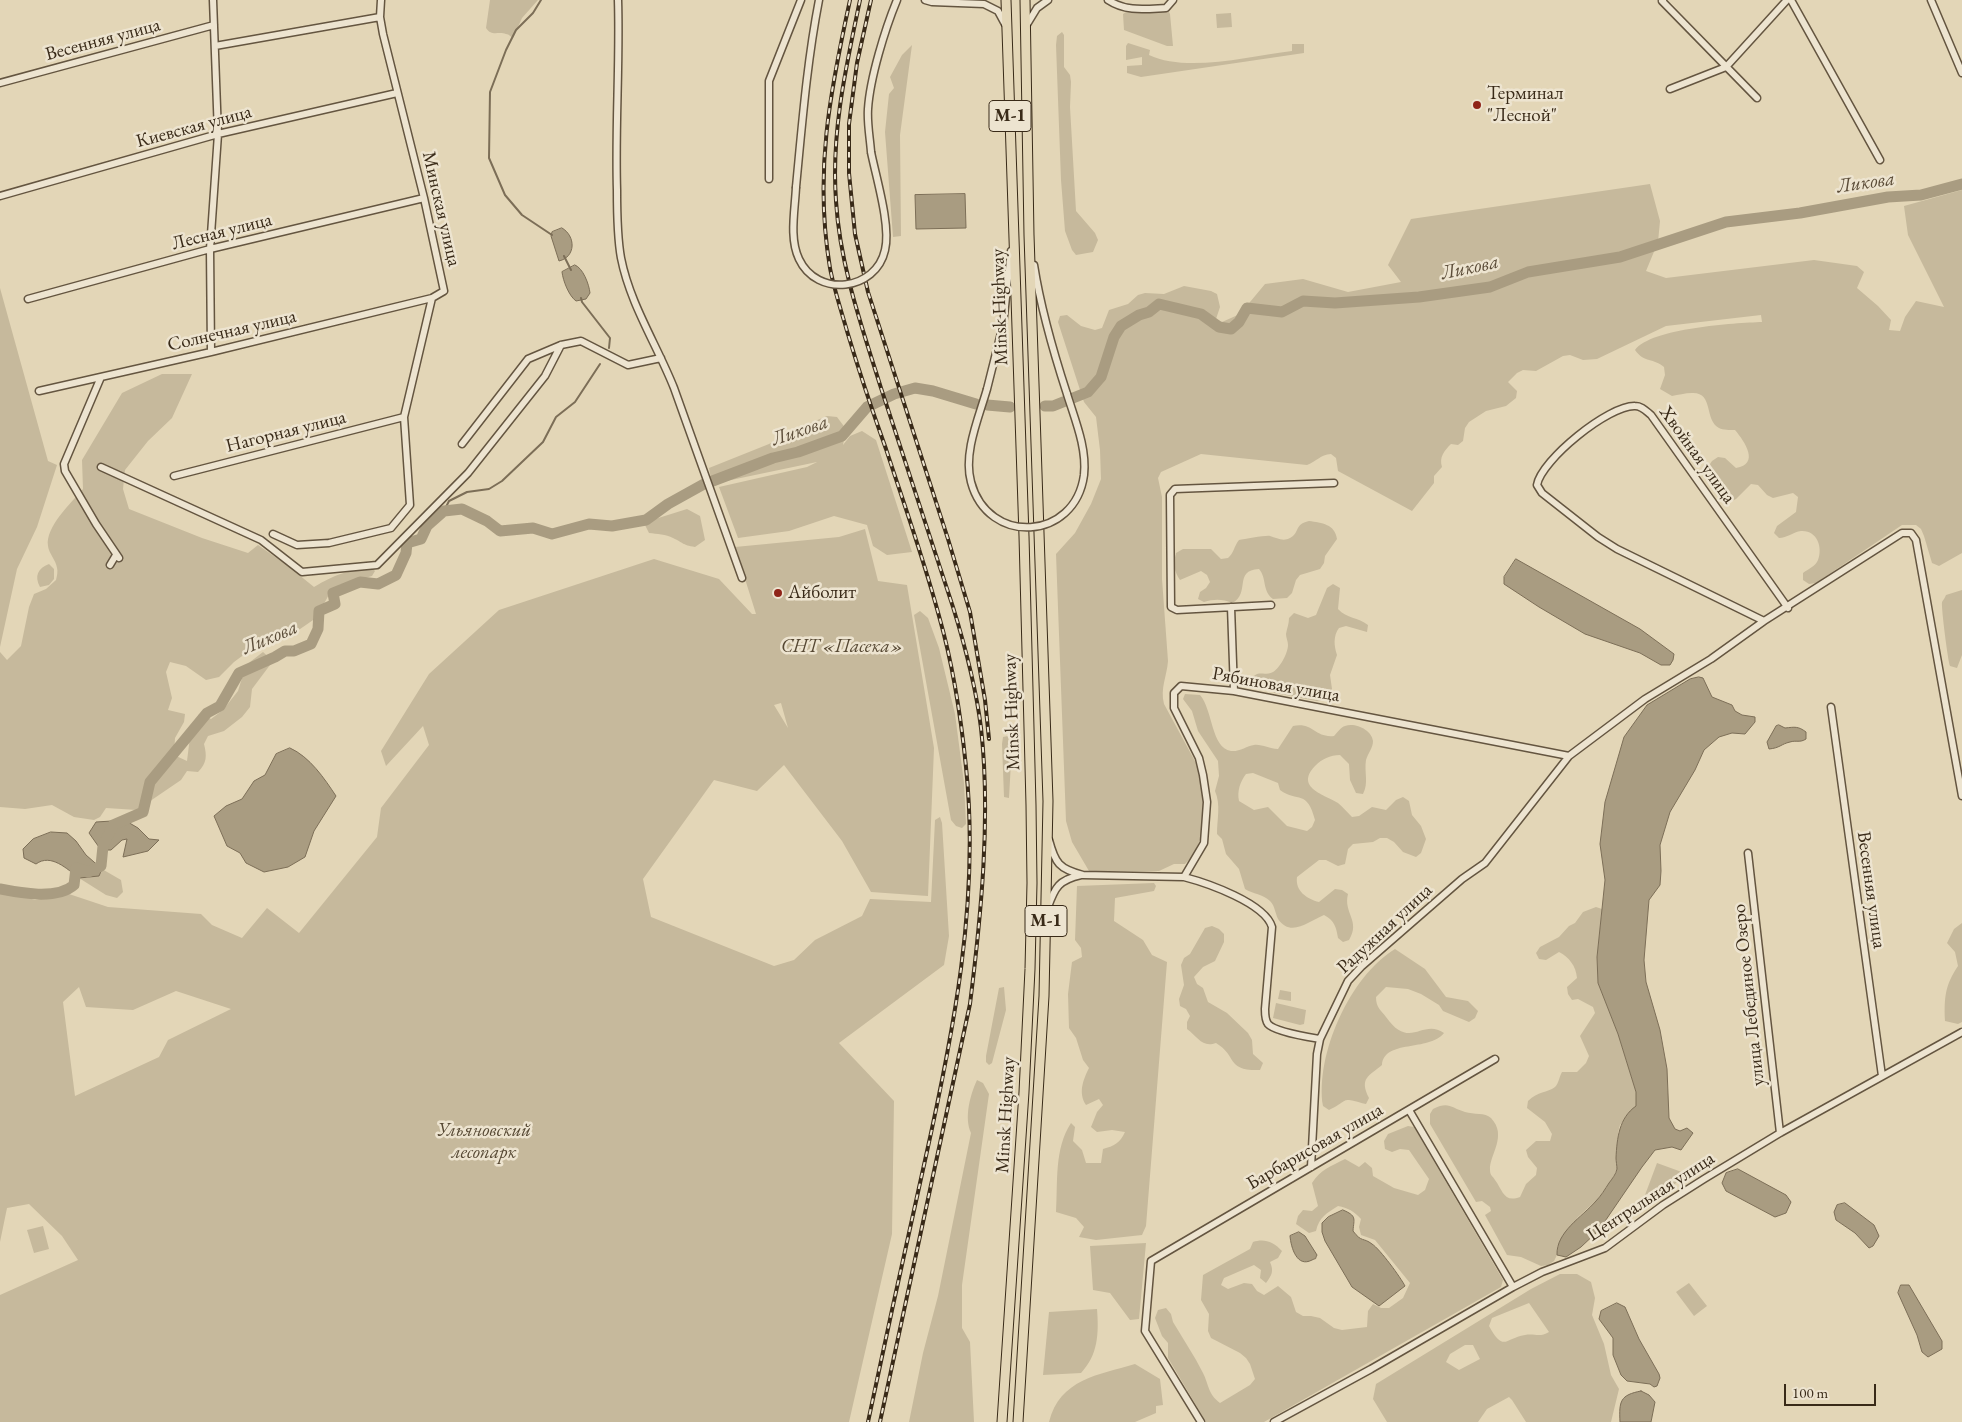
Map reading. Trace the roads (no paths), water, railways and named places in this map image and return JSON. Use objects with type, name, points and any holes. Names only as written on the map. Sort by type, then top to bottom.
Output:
[{"type":"highway","name":"Minsk Highway","points":[[1002,1422],[1024,1092],[1031,920],[1031,804],[1020,396],[1006,0]]},
{"type":"highway","name":"Minsk Highway","points":[[1018,1422],[1044,1005],[1048,833],[1029,235],[1025,0]]},
{"type":"street","points":[[212,352],[210,249],[218,134],[213,0]]},
{"type":"street","name":"Минская улица","points":[[272,534],[297,545],[329,543],[392,528],[410,505],[404,417],[432,298],[444,291],[424,198],[383,34],[380,17],[381,0]]},
{"type":"street","points":[[618,0],[616,165],[617,214],[621,259],[640,314],[674,388],[742,578]]},
{"type":"street","points":[[769,179],[769,81],[801,0]]},
{"type":"street","points":[[819,0],[813,29],[803,108],[796,187],[794,244],[800,263],[815,278],[827,284],[848,285],[861,281],[872,273],[881,262],[887,242],[871,152],[868,117],[870,94],[876,67],[898,0]]},
{"type":"street","points":[[926,0],[932,2],[984,4],[998,11],[1007,30]]},
{"type":"street","points":[[984,4],[990,0]]},
{"type":"street","points":[[1026,27],[1037,8],[1048,0]]},
{"type":"street","points":[[1108,0],[1130,10],[1166,8],[1173,0]]},
{"type":"street","points":[[1670,89],[1726,67],[1789,0],[1880,160]]},
{"type":"street","points":[[1931,0],[1962,73]]},
{"type":"street","points":[[1663,1],[1757,98]]},
{"type":"street","points":[[215,46],[380,17]]},
{"type":"street","name":"Весенняя улица","points":[[0,82],[214,26]]},
{"type":"street","name":"Киевская улица","points":[[0,196],[218,134],[397,94]]},
{"type":"street","name":"Лесная улица","points":[[28,299],[210,249],[424,198]]},
{"type":"street","points":[[1013,232],[1003,325],[972,443],[969,465],[971,482],[979,502],[992,516],[1009,525],[1024,528],[1040,526],[1057,519],[1072,505],[1080,490],[1084,472],[1084,452],[1039,301],[1029,235]]},
{"type":"street","name":"Солнечная улица","points":[[39,390],[212,352],[432,298]]},
{"type":"street","points":[[462,444],[528,359],[561,345],[581,342],[628,365],[661,358]]},
{"type":"street","points":[[102,467],[261,540],[302,572],[377,565],[468,473],[544,376],[561,345]]},
{"type":"street","points":[[101,377],[64,464],[65,471],[117,556],[110,565]]},
{"type":"street","name":"Хвойная улица","points":[[1764,622],[1617,549],[1598,537],[1542,493],[1537,485],[1541,474],[1580,433],[1624,408],[1640,407],[1651,415],[1788,608]]},
{"type":"street","name":"Нагорная улица","points":[[174,476],[404,417]]},
{"type":"street","points":[[1271,604],[1177,610],[1170,607],[1169,542],[1170,495],[1172,491],[1175,489],[1334,483]]},
{"type":"street","name":"Радужная улица","points":[[1311,1167],[1317,1054],[1320,1039],[1348,981],[1419,915],[1462,879],[1485,863],[1569,756],[1645,699],[1711,660],[1764,622],[1902,533],[1911,533],[1916,540],[1962,796]]},
{"type":"street","points":[[1231,606],[1234,691]]},
{"type":"street","name":"Рябиновая улица","points":[[1184,877],[1204,842],[1206,802],[1199,758],[1174,708],[1174,693],[1181,686],[1234,691],[1569,756]]},
{"type":"street","name":"Весенняя улица","points":[[1831,707],[1882,1076]]},
{"type":"street","points":[[1048,833],[1052,850],[1058,863],[1068,871],[1083,875],[1184,877],[1199,881],[1256,907],[1270,920],[1272,927],[1265,1019],[1269,1026],[1277,1029],[1320,1039]]},
{"type":"street","name":"улица Лебединое Озеро","points":[[1748,853],[1780,1133]]},
{"type":"street","points":[[1046,918],[1052,896],[1060,883],[1083,875]]},
{"type":"street","name":"Центральная улица","points":[[1274,1422],[1282,1420],[1513,1287],[1542,1272],[1605,1248],[1663,1205],[1780,1133],[1962,1032]]},
{"type":"street","name":"Барбарисовая улица","points":[[1201,1422],[1145,1331],[1144,1325],[1151,1261],[1495,1059]]},
{"type":"street","points":[[1409,1110],[1513,1287]]},
{"type":"waterway","points":[[541,0],[533,13],[516,30],[490,92],[489,158],[505,195],[522,215],[552,235]]},
{"type":"waterway","name":"Ликова","points":[[1045,406],[1053,406],[1088,392],[1101,377],[1114,337],[1121,326],[1139,315],[1149,312],[1159,304],[1201,314],[1219,327],[1231,329],[1239,322],[1247,308],[1282,312],[1303,301],[1335,303],[1419,297],[1490,287],[1528,272],[1620,257],[1726,222],[1800,213],[1888,197],[1921,195],[1962,184]]},
{"type":"waterway","points":[[564,256],[571,270]]},
{"type":"waterway","points":[[581,298],[582,302],[610,338],[609,348]]},
{"type":"waterway","points":[[444,511],[449,501],[467,492],[489,489],[502,481],[543,442],[556,417],[575,402],[600,364]]},
{"type":"waterway","name":"Ликова","points":[[710,482],[773,458],[798,452],[842,436],[867,407],[894,394],[915,388],[933,391],[976,404]]},
{"type":"waterway","name":"Ликова","points":[[987,405],[1010,407]]},
{"type":"waterway","name":"Ликова","points":[[0,889],[38,894],[58,893],[74,885],[76,868],[88,872],[101,866],[103,846],[113,825],[143,812],[150,782],[207,713],[220,706],[239,673],[285,651],[294,651],[311,644],[318,629],[319,611],[335,604],[333,593],[360,582],[378,584],[396,575],[406,553],[407,543],[421,539],[427,526],[444,511],[462,509],[487,521],[500,531],[533,528],[552,534],[589,524],[612,526],[646,520],[668,504],[704,484]]},
{"type":"railway","points":[[850,0],[836,67],[826,133],[824,166],[825,233],[830,268],[852,346],[920,553],[944,635],[962,729],[969,817],[967,918],[954,1017],[935,1116],[868,1422]]},
{"type":"railway","points":[[860,0],[838,125],[835,175],[838,225],[853,296],[966,652],[981,728],[985,796],[981,901],[970,1004],[880,1422]]},
{"type":"railway","points":[[871,0],[857,63],[849,124],[849,173],[855,234],[868,292],[970,612],[985,700],[989,739]]},
{"type":"place","name":"Терминал \"Лесной\"","points":[[1477,105]]},
{"type":"place","name":"Айболит","points":[[778,593]]},
{"type":"park label","name":"СНТ «Пасека»","points":[[842,647]]},
{"type":"park label","name":"Ульяновский лесопарк","points":[[484,1142]]}]
